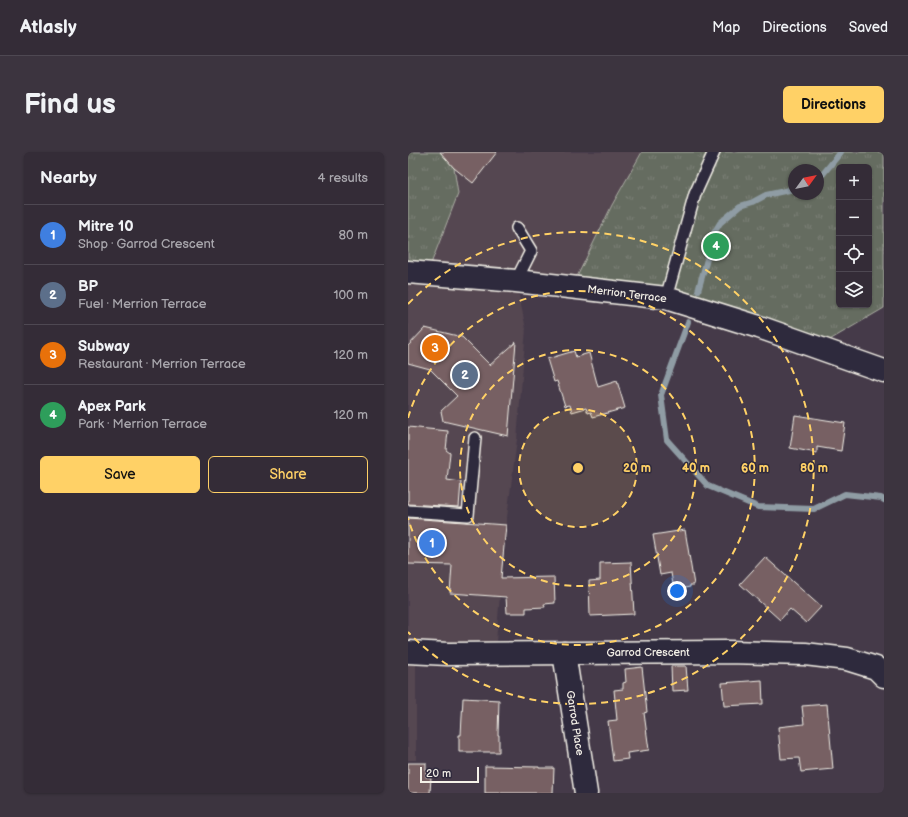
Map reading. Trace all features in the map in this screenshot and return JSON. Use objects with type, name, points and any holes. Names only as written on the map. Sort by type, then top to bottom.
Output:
[{"type":"street","name":"Merrion Terrace","points":[[408,272],[516,281],[666,298],[759,327],[884,371]]},
{"type":"street","name":"Garrod Crescent","points":[[408,652],[448,654],[727,652],[805,654],[847,659],[876,668],[884,676]]},
{"type":"street","name":"Garrod Place","points":[[564,653],[586,793]]},
{"type":"lane","points":[[666,298],[695,194],[714,152]]},
{"type":"lane","points":[[516,281],[531,251],[517,228]]},
{"type":"lane","points":[[408,511],[468,515],[475,438]]},
{"type":"shaded area","points":[[408,152],[642,152],[612,205],[572,287],[516,281],[526,329],[517,440],[506,525],[495,654],[416,653],[416,760],[408,760]]},
{"type":"green space","points":[[408,152],[440,152],[454,168],[458,194],[427,274],[408,272]]},
{"type":"green space","points":[[642,152],[884,152],[884,308],[816,348],[759,327],[572,287],[612,205]]},
{"type":"building","points":[[440,152],[497,152],[473,183],[454,168]]},
{"type":"building","points":[[425,328],[462,337],[490,365],[516,342],[508,436],[443,421],[441,411],[457,396],[430,369],[408,363],[408,346]]},
{"type":"building","points":[[574,351],[576,357],[589,353],[598,387],[617,381],[625,408],[593,417],[591,412],[588,413],[586,408],[572,412],[570,405],[565,406],[557,381],[554,382],[547,359]]},
{"type":"building","points":[[795,415],[845,423],[841,451],[817,447],[817,453],[790,448]]},
{"type":"building","points":[[408,427],[448,431],[446,450],[450,453],[447,480],[461,482],[459,507],[408,504]]},
{"type":"building","points":[[408,518],[506,525],[501,578],[554,577],[555,603],[544,604],[545,607],[526,608],[526,613],[507,613],[506,597],[450,593],[452,565],[408,564]]},
{"type":"building","points":[[685,530],[694,585],[674,590],[671,573],[660,575],[653,535]]},
{"type":"building","points":[[765,557],[821,607],[806,623],[790,609],[780,620],[740,584]]},
{"type":"building","points":[[631,562],[634,614],[590,616],[589,581],[600,580],[600,563]]},
{"type":"building","points":[[671,666],[686,666],[688,690],[672,691]]},
{"type":"building","points":[[642,667],[647,712],[644,713],[649,750],[627,753],[628,759],[613,761],[608,721],[617,720],[614,690],[623,689],[623,683],[626,682],[625,669]]},
{"type":"building","points":[[762,680],[763,704],[724,706],[722,683]]},
{"type":"building","points":[[463,698],[499,700],[499,752],[459,752],[459,735],[461,735]]},
{"type":"building","points":[[827,704],[833,769],[801,772],[799,758],[781,759],[778,727],[804,724],[802,706]]},
{"type":"building","points":[[408,763],[426,763],[426,777],[431,777],[430,793],[408,793]]},
{"type":"building","points":[[485,766],[554,768],[553,793],[485,793]]},
{"type":"waterway","points":[[824,173],[841,152]]},
{"type":"waterway","points":[[698,291],[712,236],[720,223],[740,206],[753,202],[766,195],[788,190]]},
{"type":"waterway","points":[[688,322],[661,395],[667,440],[708,486],[758,507],[814,509],[845,494],[881,498],[884,500]]},
{"type":"place","name":"Apex Park","points":[[716,246]]},
{"type":"place","name":"Subway","points":[[435,348]]},
{"type":"place","name":"BP","points":[[465,375]]},
{"type":"place","name":"Mitre 10","points":[[432,543]]}]
